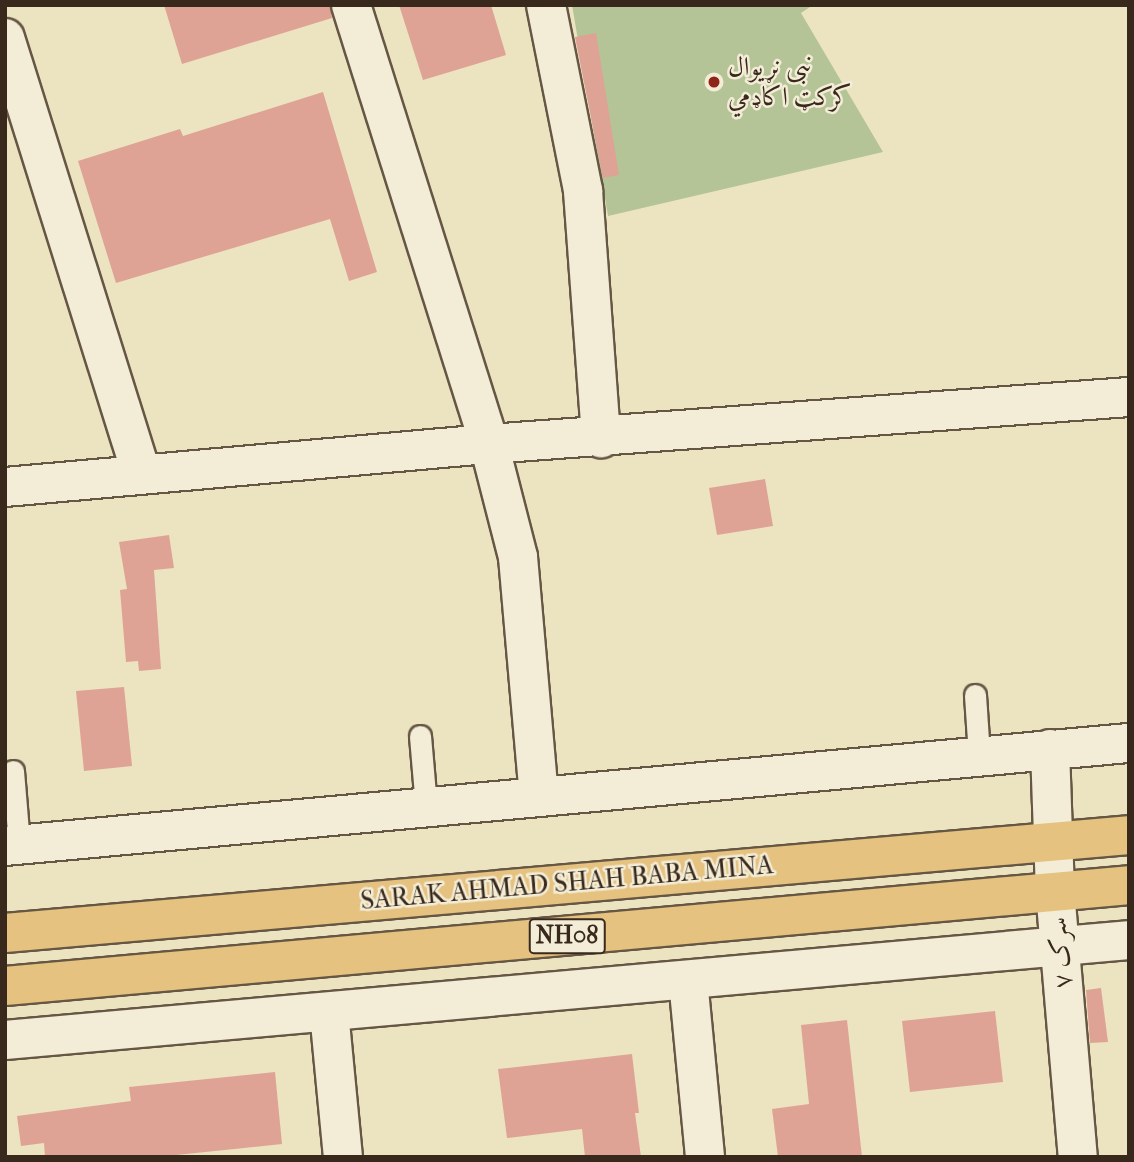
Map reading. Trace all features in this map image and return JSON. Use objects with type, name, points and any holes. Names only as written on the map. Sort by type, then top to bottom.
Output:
[{"type":"highway","name":"SARAK AHMAD SHAH BABA MINA","points":[[5,933],[1129,835]]},
{"type":"highway","name":"NH08","points":[[5,986],[1129,885]]},
{"type":"street","points":[[351,5],[489,444],[518,557],[539,796]]},
{"type":"street","points":[[547,5],[583,191],[601,438]]},
{"type":"street","points":[[5,38],[142,474]]},
{"type":"street","points":[[5,488],[489,444],[601,438],[1129,397]]},
{"type":"street","points":[[12,845],[1129,743]]},
{"type":"street","name":"سرک ۷","points":[[1050,749],[1055,891],[1078,1157]]},
{"type":"street","points":[[5,1040],[1129,940]]},
{"type":"street","points":[[688,980],[705,1157]]},
{"type":"street","points":[[329,1012],[343,1157]]},
{"type":"lane","points":[[975,695],[979,756]]},
{"type":"lane","points":[[420,736],[426,806]]},
{"type":"lane","points":[[12,845],[13,771]]},
{"type":"green space","name":"نبی نړیوال کرکټ اکاډمي","points":[[572,5],[813,5],[801,13],[883,152],[608,216]]},
{"type":"building","points":[[164,5],[330,5],[332,18],[182,64]]},
{"type":"building","points":[[399,5],[491,5],[506,55],[423,80]]},
{"type":"building","points":[[596,33],[619,175],[603,178],[575,37]]},
{"type":"building","points":[[323,92],[377,272],[349,281],[330,219],[116,283],[78,161],[180,129],[183,136]]},
{"type":"building","points":[[765,479],[773,526],[717,535],[709,488]]},
{"type":"building","points":[[169,535],[174,568],[154,570],[161,669],[139,671],[138,661],[126,662],[120,590],[127,589],[119,542]]},
{"type":"building","points":[[124,687],[132,766],[84,771],[76,691]]},
{"type":"building","points":[[1101,988],[1108,1042],[1090,1043],[1086,990]]},
{"type":"building","points":[[995,1011],[1003,1082],[910,1092],[902,1021]]},
{"type":"building","points":[[847,1020],[862,1157],[778,1157],[772,1109],[809,1104],[801,1025]]},
{"type":"building","points":[[632,1054],[639,1113],[635,1113],[641,1157],[585,1157],[582,1129],[507,1138],[498,1069]]},
{"type":"building","points":[[275,1072],[282,1144],[157,1157],[45,1157],[44,1143],[21,1146],[17,1116],[131,1101],[129,1087]]},
{"type":"place","name":"نبی نړیوال کرکټ اکاډمي","points":[[714,82]]}]
